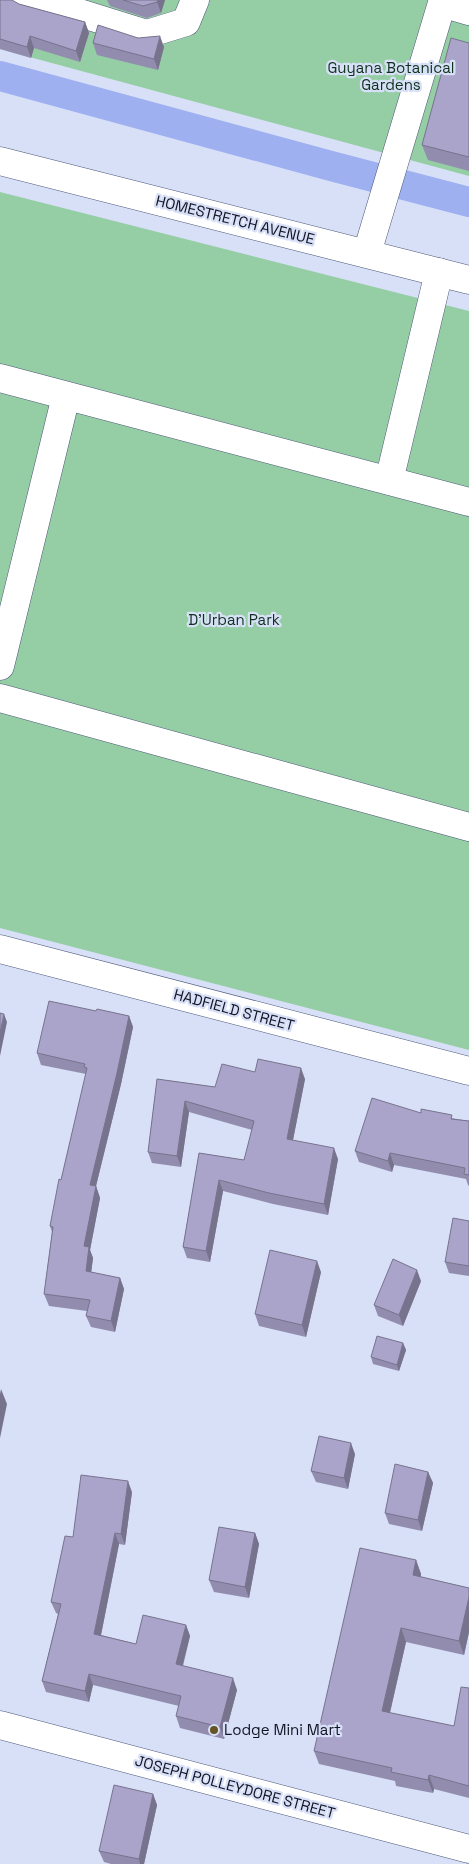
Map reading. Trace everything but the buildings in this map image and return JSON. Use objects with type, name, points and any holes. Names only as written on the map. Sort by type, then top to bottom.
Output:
[{"type":"street","points":[[28,0],[76,12],[147,34],[186,22],[195,0]]},
{"type":"street","points":[[367,253],[442,3],[469,11]]},
{"type":"street","name":"HOMESTRETCH AVENUE","points":[[0,161],[469,280]]},
{"type":"street","points":[[389,481],[439,272]]},
{"type":"street","points":[[0,378],[469,502]]},
{"type":"street","points":[[0,666],[66,396]]},
{"type":"street","points":[[0,698],[469,827]]},
{"type":"street","name":"HADFIELD STREET","points":[[0,949],[469,1071]]},
{"type":"street","name":"JOSEPH POLLEYDORE STREET","points":[[0,1725],[469,1849]]},
{"type":"green space","name":"Guyana Botanical Gardens","points":[[0,0],[469,0],[469,176],[0,49]]},
{"type":"green space","name":"D'Urban Park","points":[[0,192],[469,311],[469,1050],[0,928]]},
{"type":"waterway","points":[[0,76],[469,202]]},
{"type":"place","name":"Lodge Mini Mart","points":[[214,1730]]}]
